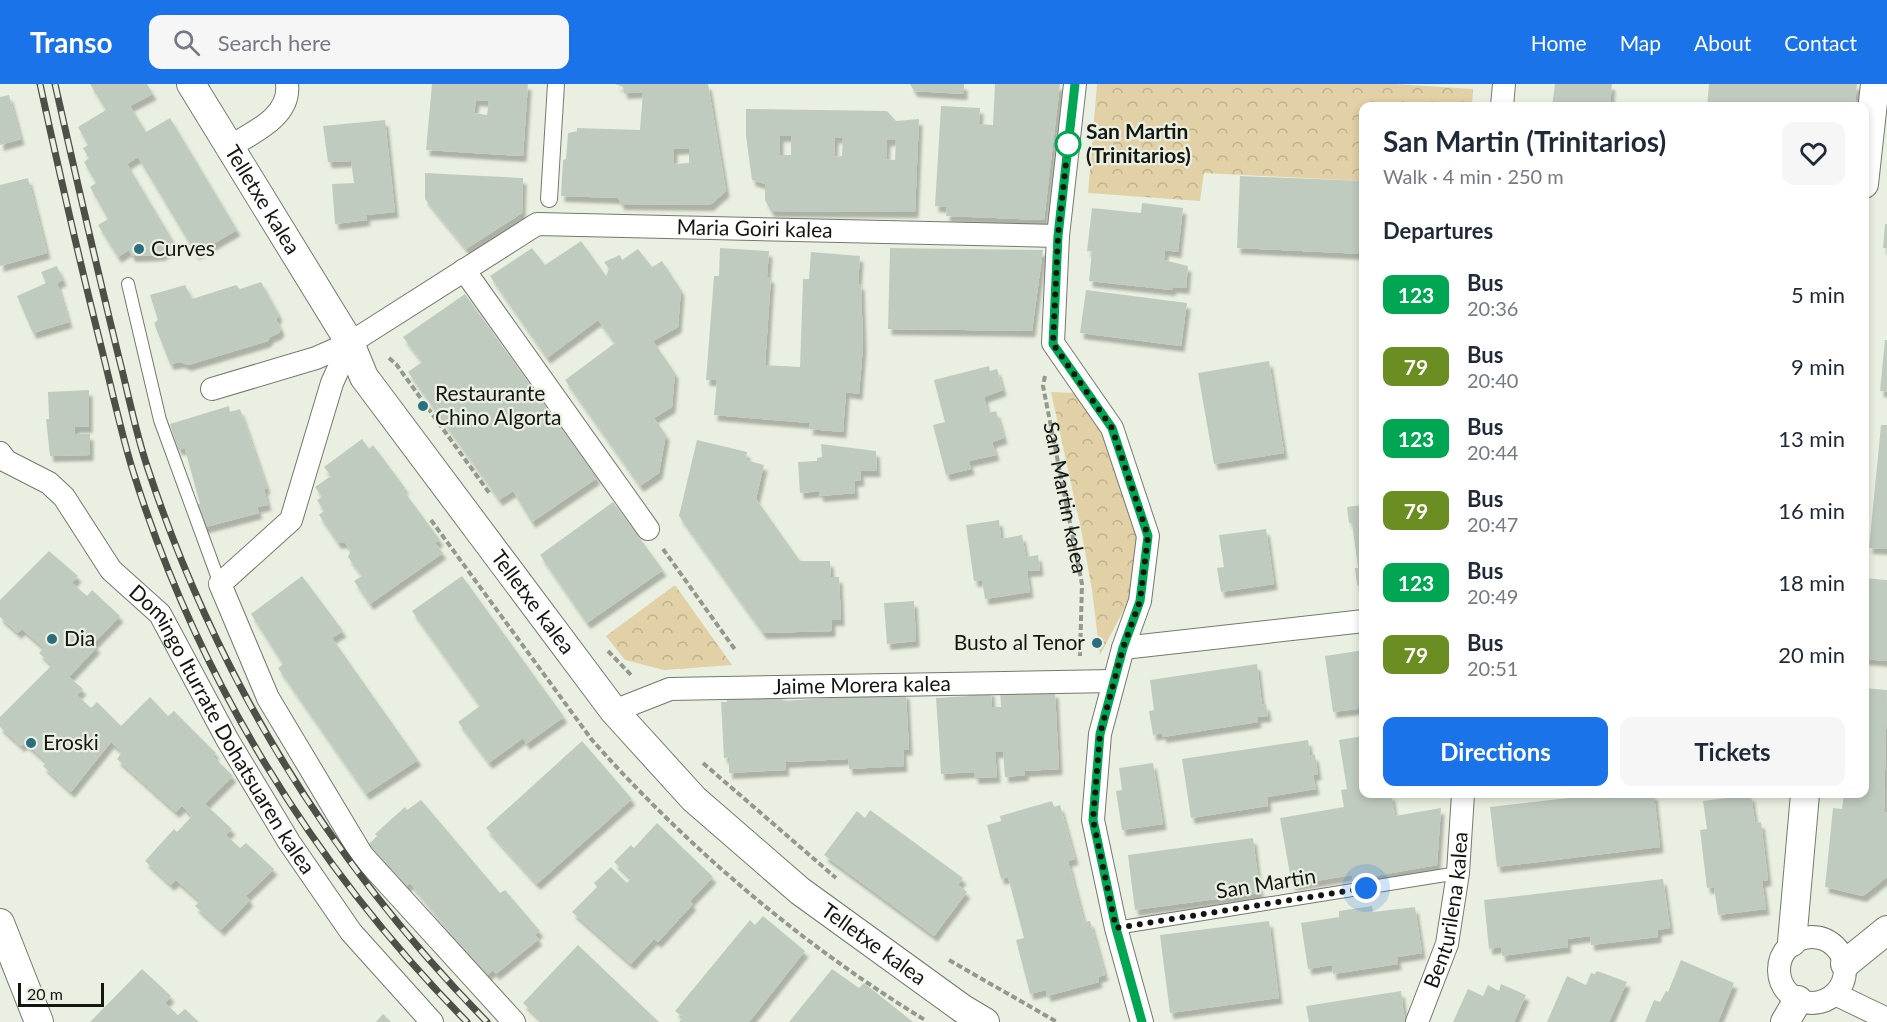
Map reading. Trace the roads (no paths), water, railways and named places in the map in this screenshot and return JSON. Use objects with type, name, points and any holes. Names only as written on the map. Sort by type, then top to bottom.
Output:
[{"type":"street","name":"Telletxe kalea","points":[[191,84],[350,343],[364,377],[614,711],[694,799],[800,891],[963,1009],[985,1022]]},
{"type":"street","points":[[231,147],[281,112],[288,93],[287,84]]},
{"type":"street","points":[[549,199],[556,84]]},
{"type":"street","points":[[1075,84],[1058,236],[1053,344],[1112,428],[1148,536],[1140,601],[1113,681],[1100,734],[1093,820],[1116,928],[1142,1022]]},
{"type":"street","points":[[1502,102],[1504,84]]},
{"type":"street","points":[[1869,139],[1875,84]]},
{"type":"street","name":"Maria Goiri kalea","points":[[212,389],[316,358],[350,343],[537,224],[1058,236]]},
{"type":"street","points":[[464,270],[648,529]]},
{"type":"street","points":[[350,343],[332,383],[291,520],[220,584],[268,698],[362,855],[514,1022]]},
{"type":"street","name":"Domingo Iturrate Dohatsuaren kalea","points":[[0,453],[6,461],[49,483],[64,497],[111,570],[160,614],[227,739],[289,842],[351,932],[432,1022]]},
{"type":"street","points":[[1123,648],[1359,622]]},
{"type":"street","name":"Jaime Morera kalea","points":[[614,711],[670,690],[1113,681]]},
{"type":"street","name":"Benturilena kalea","points":[[1417,1022],[1447,944],[1458,873],[1463,798]]},
{"type":"street","points":[[1792,942],[1805,798]]},
{"type":"street","points":[[0,923],[39,1022]]},
{"type":"street","points":[[1845,964],[1887,930]]},
{"type":"street","points":[[1814,936],[1825,939],[1834,945],[1845,964],[1842,985],[1835,994],[1818,1003],[1792,1011],[1778,968],[1785,949],[1792,942],[1814,936]]},
{"type":"street","points":[[1835,994],[1887,1018]]},
{"type":"lane","points":[[129,284],[160,420],[220,584]]},
{"type":"lane","name":"San Martin","points":[[1116,928],[1458,873]]},
{"type":"railway","points":[[40,84],[77,248],[132,468],[159,546],[190,621],[226,694],[266,765],[310,834],[411,962],[467,1022]]},
{"type":"railway","points":[[55,84],[140,442],[176,547],[209,622],[245,695],[285,765],[330,833],[378,898],[487,1022]]},
{"type":"place","name":"San Martin (Trinitarios)","points":[[1068,144]]},
{"type":"place","name":"Curves","points":[[139,249]]},
{"type":"place","name":"Restaurante Chino Algorta","points":[[423,406]]},
{"type":"place","name":"Dia","points":[[52,639]]},
{"type":"place","name":"Busto al Tenor","points":[[1097,643]]},
{"type":"place","name":"Eroski","points":[[31,743]]}]
